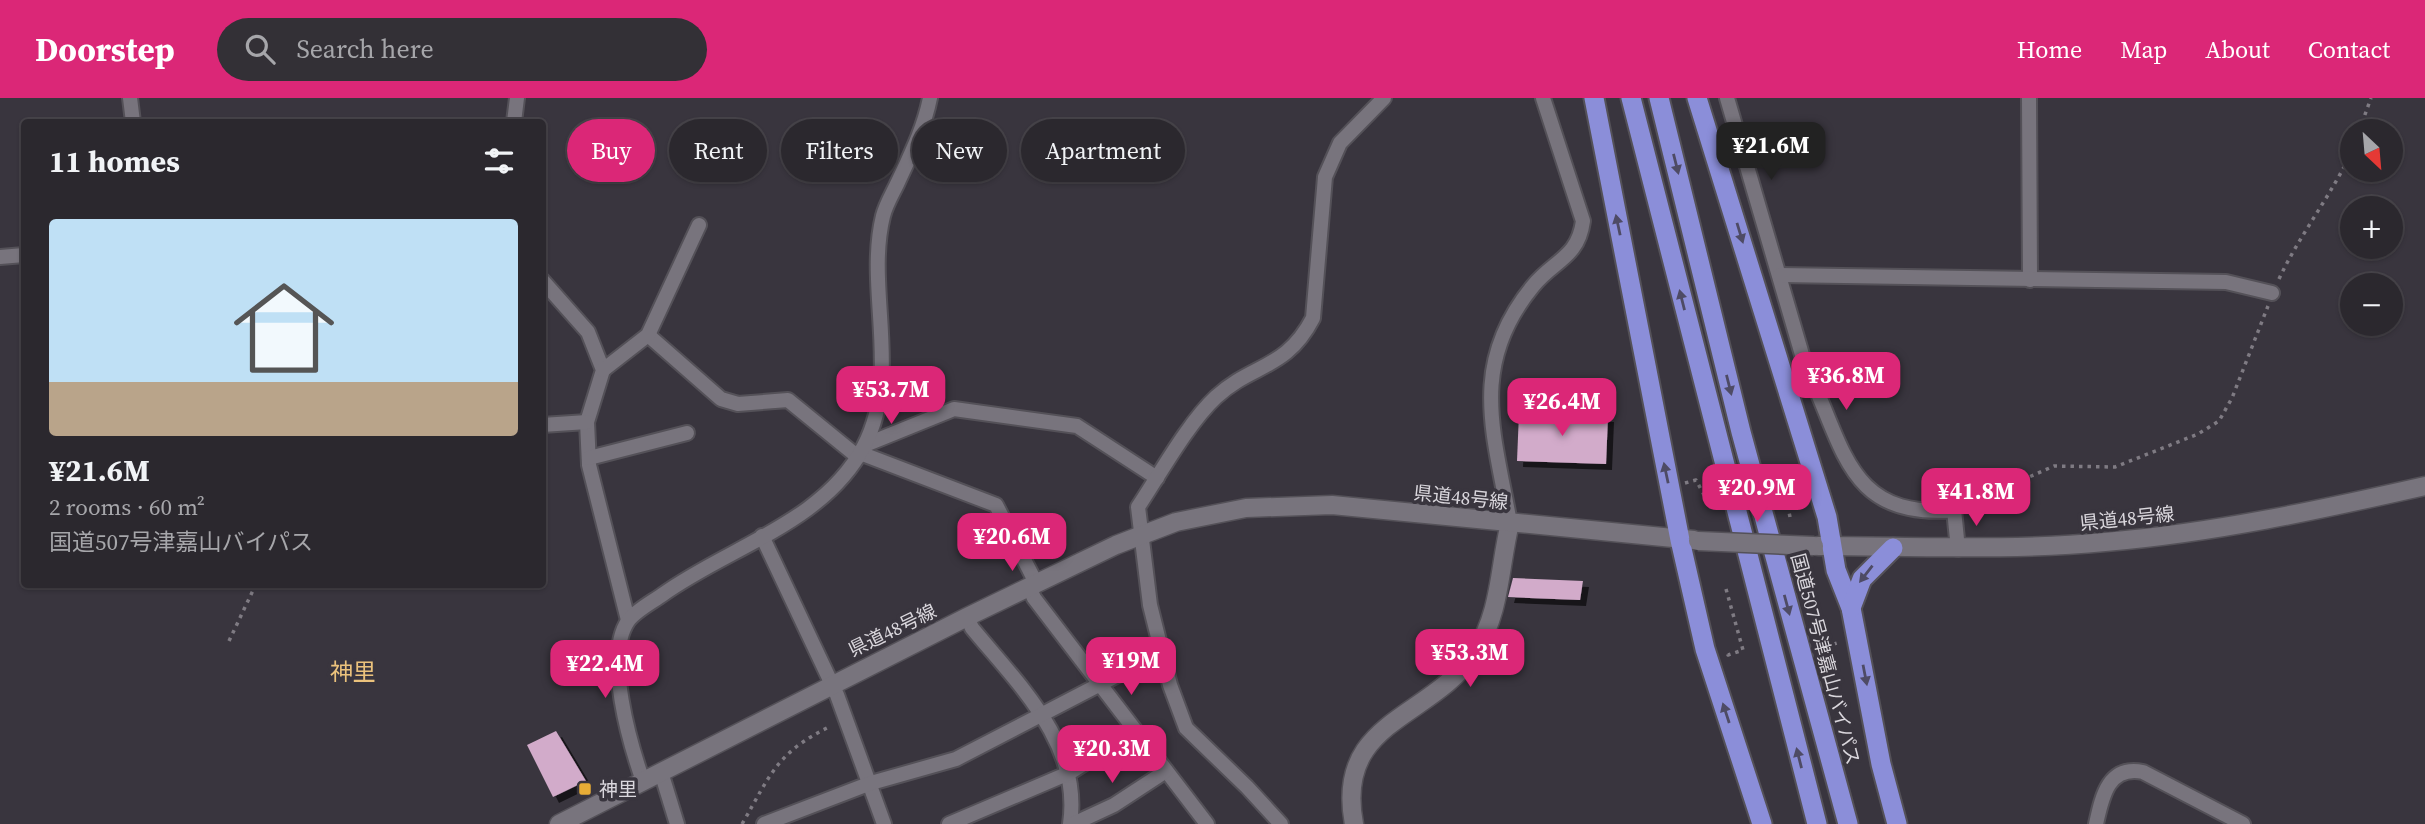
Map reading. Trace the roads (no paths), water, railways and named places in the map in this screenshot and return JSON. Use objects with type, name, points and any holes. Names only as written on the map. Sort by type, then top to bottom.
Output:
[{"type":"highway","points":[[1594,98],[1688,540],[1705,649],[1762,824]]},
{"type":"highway","points":[[1631,98],[1817,824]]},
{"type":"highway","name":"国道507号津嘉山バイパス","points":[[1660,98],[1741,432],[1848,824]]},
{"type":"highway","points":[[1697,98],[1827,517],[1823,546],[1836,569],[1851,608],[1881,764],[1897,824]]},
{"type":"highway","points":[[1851,608],[1861,579],[1893,548]]},
{"type":"main road","name":"県道48号線","points":[[559,824],[831,684],[1032,585],[1141,534],[1214,512],[1276,505],[1332,505],[1688,540],[1958,549],[2091,543],[2171,535],[2309,512],[2425,486]]},
{"type":"main road","points":[[1354,824],[1349,797],[1354,768],[1366,747],[1379,731],[1438,692],[1457,675],[1486,633],[1497,604],[1510,523]]},
{"type":"street","points":[[130,98],[133,119]]},
{"type":"street","points":[[514,119],[517,98]]},
{"type":"street","points":[[643,781],[624,711],[619,676],[621,637],[628,620],[687,576],[811,507],[842,479],[861,451],[873,430],[883,362],[879,244],[883,214],[925,126],[930,98]]},
{"type":"street","points":[[1281,824],[1186,728],[1170,685],[1164,652],[1150,605],[1138,507],[1214,399],[1238,380],[1267,368],[1290,353],[1304,335],[1313,318],[1325,177],[1340,143],[1384,98]]},
{"type":"street","points":[[1510,523],[1490,409],[1492,367],[1502,335],[1531,288],[1550,268],[1571,254],[1581,240],[1583,221],[1543,98]]},
{"type":"street","points":[[1727,98],[1805,365],[1823,400],[1841,450],[1860,483],[1885,502],[1911,510],[1954,510],[1958,549]]},
{"type":"street","points":[[2029,98],[2030,280]]},
{"type":"street","points":[[628,620],[589,458],[587,422],[603,370],[648,335],[699,225]]},
{"type":"street","points":[[0,257],[21,255]]},
{"type":"street","points":[[1780,275],[2226,282],[2272,293]]},
{"type":"street","points":[[546,285],[588,332],[603,370]]},
{"type":"street","points":[[648,335],[721,399],[738,404],[788,400],[861,451],[996,505],[1032,585],[1034,598],[1207,824]]},
{"type":"street","points":[[861,451],[954,409],[1077,426],[1157,478]]},
{"type":"street","points":[[546,425],[587,422]]},
{"type":"street","points":[[589,458],[687,433]]},
{"type":"street","points":[[762,536],[846,719],[872,783],[884,824]]},
{"type":"street","points":[[967,617],[972,628],[1044,716],[1069,773],[1071,824],[1114,805],[1166,772]]},
{"type":"street","points":[[764,824],[872,783],[956,759],[1164,652]]},
{"type":"street","points":[[949,824],[1069,773],[1135,732]]},
{"type":"street","points":[[2096,824],[2108,783],[2115,776],[2131,769],[2143,772],[2244,824]]},
{"type":"street","points":[[661,772],[677,824]]},
{"type":"place","name":"神里","points":[[585,789]]},
{"type":"district","name":"神里","points":[[353,672]]}]
